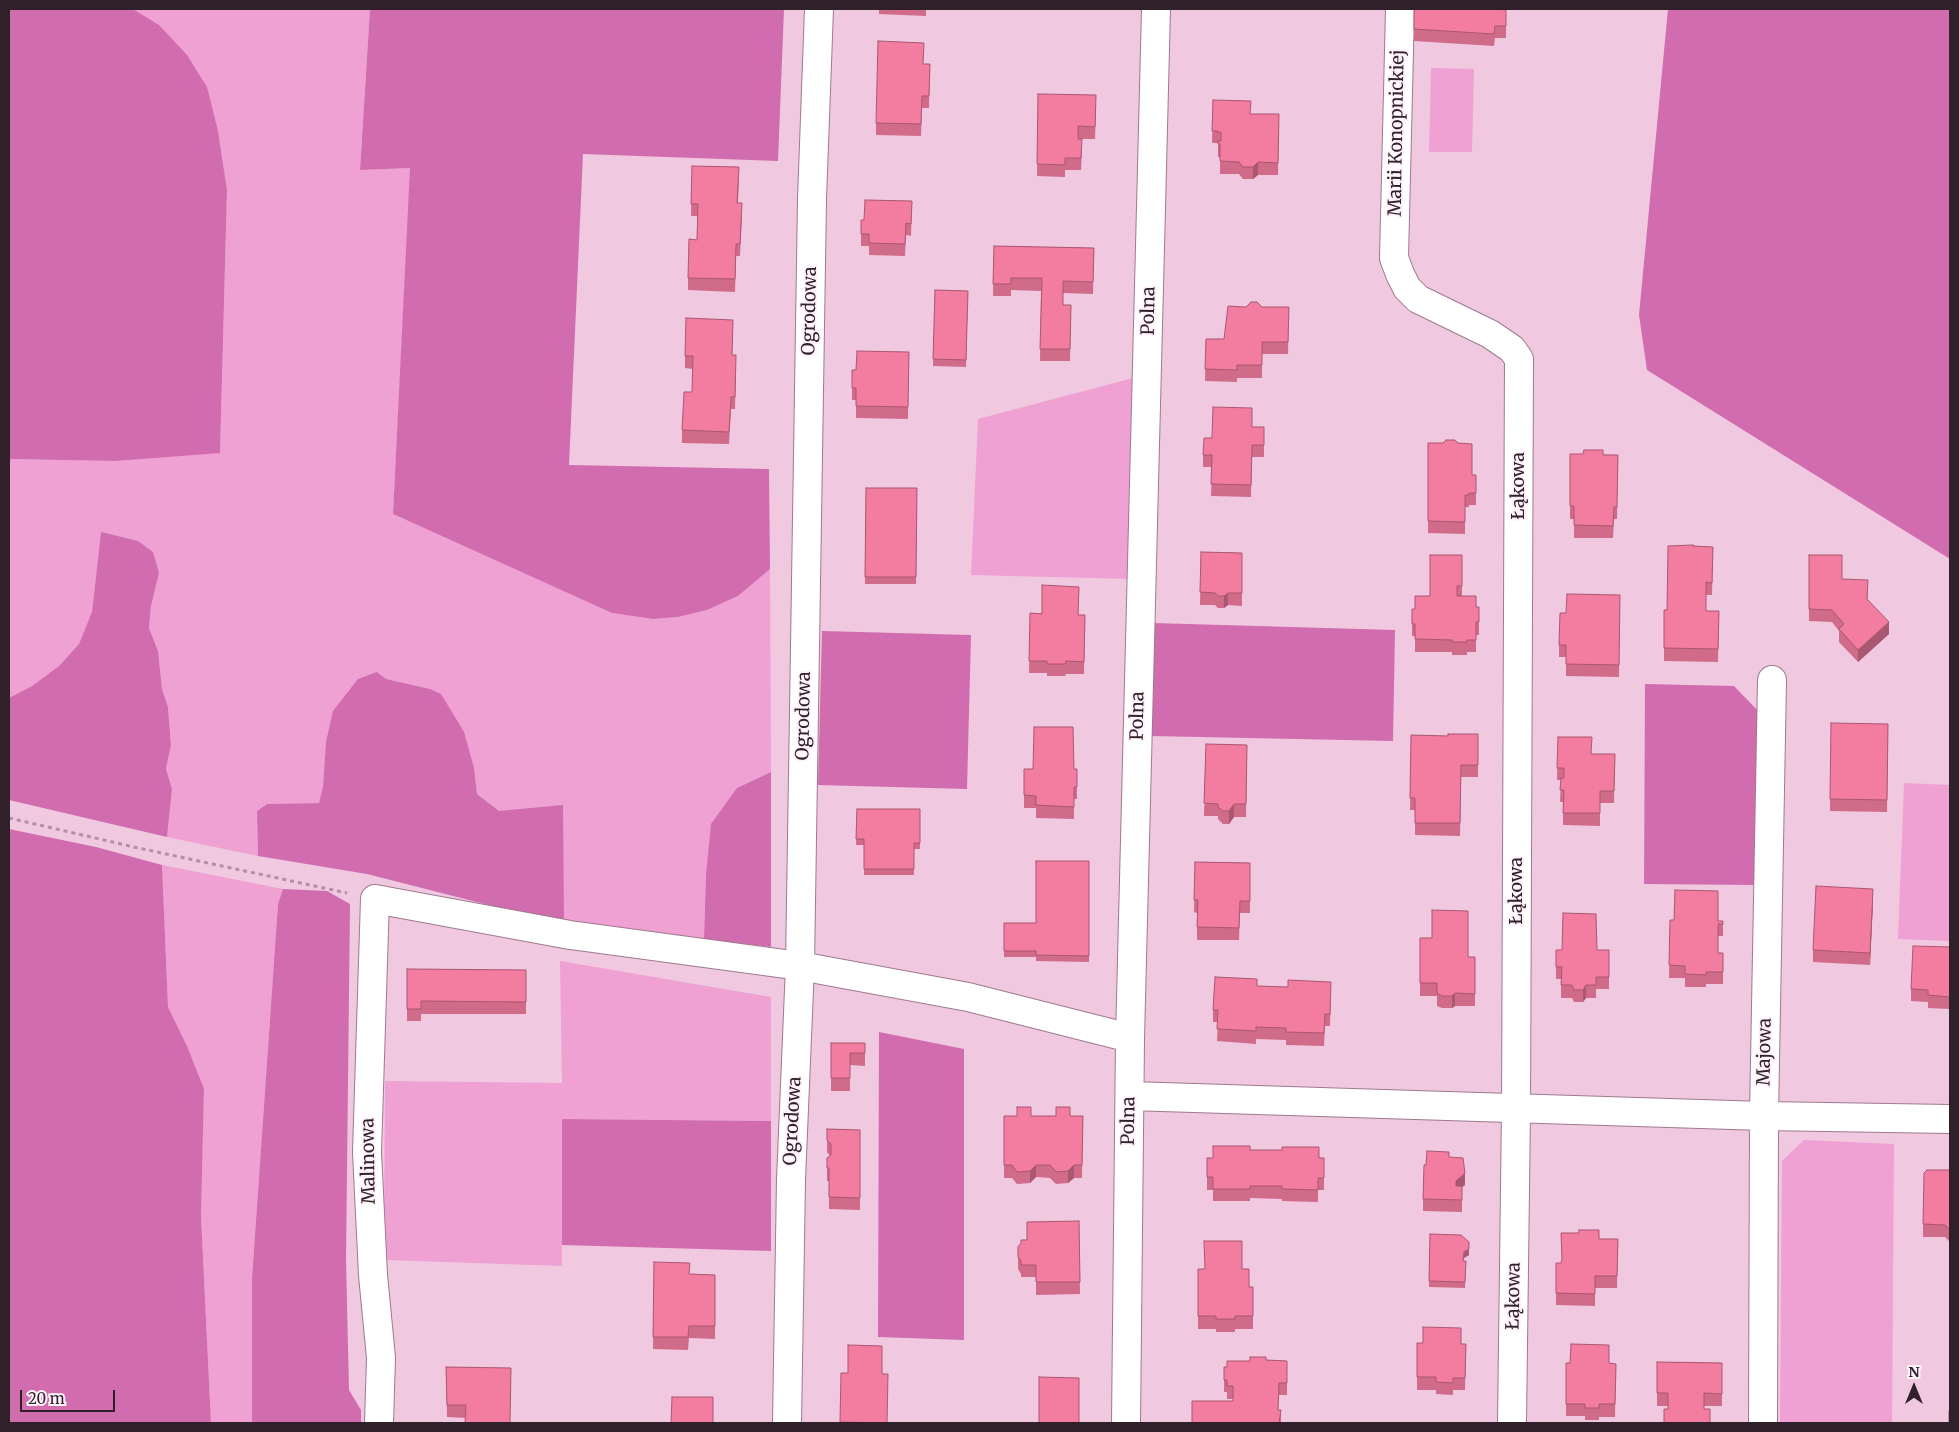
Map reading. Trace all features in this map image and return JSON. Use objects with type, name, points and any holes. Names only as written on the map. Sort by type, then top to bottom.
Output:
[{"type":"street","name":"Ogrodowa","points":[[787,1423],[791,1180],[800,966],[812,199],[819,9]]},
{"type":"street","name":"Polna","points":[[1126,1423],[1130,1038],[1156,9]]},
{"type":"street","name":"Marii Konopnickiej","points":[[1400,9],[1394,258],[1407,288],[1418,299],[1490,334],[1512,349],[1519,359]]},
{"type":"street","name":"Łąkowa","points":[[1512,1423],[1516,1110],[1519,359]]},
{"type":"street","name":"Majowa","points":[[1763,1423],[1764,1116],[1772,680]]},
{"type":"street","points":[[375,899],[570,935],[800,966],[968,997],[1130,1038]]},
{"type":"street","name":"Malinowa","points":[[375,899],[367,1152],[373,1275],[381,1358],[379,1423]]},
{"type":"street","points":[[1130,1096],[1516,1110],[1950,1119]]},
{"type":"path","points":[[9,818],[375,899]]},
{"type":"shaded area","points":[[9,9],[133,9],[159,25],[187,55],[207,87],[218,131],[227,190],[220,453],[116,461],[9,459]]},
{"type":"shaded area","points":[[133,9],[370,9],[360,170],[411,168],[393,514],[612,613],[653,619],[678,617],[707,610],[738,596],[770,569],[771,772],[737,788],[706,875],[704,939],[564,921],[499,811],[477,794],[474,768],[430,689],[386,679],[377,672],[326,742],[323,786],[319,803],[267,804],[257,811],[258,856],[167,837],[172,789],[166,769],[171,745],[168,707],[162,689],[158,651],[149,628],[151,606],[159,573],[101,533],[92,613],[79,644],[59,666],[32,686],[9,698],[9,459],[116,461],[220,452],[227,190],[218,131],[159,25]]},
{"type":"shaded area","points":[[370,9],[784,9],[778,161],[583,154],[569,465],[769,469],[770,569],[738,596],[707,610],[678,617],[653,619],[612,613],[393,514],[410,168],[360,170]]},
{"type":"shaded area","points":[[1668,9],[1950,9],[1950,559],[1647,370],[1639,315]]},
{"type":"shaded area","points":[[1431,68],[1474,69],[1472,152],[1429,152]]},
{"type":"shaded area","points":[[1137,377],[1132,579],[971,575],[978,419]]},
{"type":"shaded area","points":[[101,532],[138,541],[153,552],[159,573],[151,606],[149,628],[158,651],[162,689],[168,707],[171,745],[166,769],[172,789],[167,837],[9,800],[9,698],[32,686],[59,666],[79,644],[92,612]]},
{"type":"shaded area","points":[[1153,623],[1395,630],[1393,741],[1151,736]]},
{"type":"shaded area","points":[[822,631],[971,635],[967,789],[818,785]]},
{"type":"shaded area","points":[[377,672],[386,679],[430,689],[441,694],[464,732],[474,768],[477,794],[499,811],[563,805],[564,921],[516,912],[367,874],[258,856],[257,811],[267,804],[319,803],[323,786],[326,742],[333,711],[358,679]]},
{"type":"shaded area","points":[[1645,684],[1734,686],[1759,712],[1756,885],[1644,884]]},
{"type":"shaded area","points":[[771,772],[771,947],[704,939],[706,875],[711,824],[737,788]]},
{"type":"shaded area","points":[[1904,783],[1950,785],[1950,941],[1898,939]]},
{"type":"shaded area","points":[[9,829],[96,847],[162,865],[168,1007],[187,1046],[204,1089],[201,1216],[211,1423],[9,1423]]},
{"type":"shaded area","points":[[162,865],[283,889],[278,904],[252,1278],[252,1423],[211,1423],[201,1216],[204,1090],[187,1046],[168,1007]]},
{"type":"shaded area","points":[[283,889],[327,891],[350,904],[346,1259],[349,1390],[361,1410],[361,1423],[252,1423],[252,1278],[278,904]]},
{"type":"shaded area","points":[[560,961],[771,997],[771,1121],[562,1119],[562,1266],[386,1260],[384,1232],[385,1081],[562,1083]]},
{"type":"shaded area","points":[[879,1032],[964,1049],[964,1340],[878,1337]]},
{"type":"shaded area","points":[[562,1119],[771,1121],[771,1251],[562,1245]]},
{"type":"shaded area","points":[[1804,1140],[1894,1144],[1892,1423],[1780,1423],[1782,1161]]},
{"type":"building","points":[[1414,9],[1506,10],[1506,26],[1495,26],[1494,34],[1414,29]]},
{"type":"building","points":[[878,41],[924,43],[923,64],[930,64],[929,96],[922,96],[921,124],[876,123]]},
{"type":"building","points":[[1038,94],[1096,95],[1095,127],[1078,126],[1078,139],[1082,139],[1081,158],[1065,158],[1065,165],[1037,164]]},
{"type":"building","points":[[1213,100],[1251,101],[1250,114],[1279,114],[1278,163],[1258,162],[1253,167],[1243,167],[1239,162],[1220,161],[1220,144],[1218,144],[1218,141],[1221,141],[1221,132],[1212,131]]},
{"type":"building","points":[[692,166],[739,167],[737,203],[742,203],[740,244],[736,244],[735,279],[688,278],[689,239],[697,240],[698,204],[691,204]]},
{"type":"building","points":[[865,200],[912,201],[911,224],[906,223],[905,244],[869,243],[869,234],[861,234],[861,220],[864,220]]},
{"type":"building","points":[[994,246],[1094,248],[1093,282],[1063,281],[1063,305],[1071,305],[1070,349],[1040,349],[1042,278],[1011,278],[1011,284],[993,284]]},
{"type":"building","points":[[935,290],[968,291],[966,360],[933,359]]},
{"type":"building","points":[[1251,302],[1257,302],[1262,307],[1289,307],[1288,342],[1262,342],[1262,365],[1237,365],[1237,370],[1205,369],[1206,339],[1224,339],[1228,306],[1246,307]]},
{"type":"building","points":[[686,318],[733,320],[732,355],[736,355],[735,397],[731,397],[729,432],[682,430],[684,392],[692,392],[693,356],[685,356]]},
{"type":"building","points":[[857,351],[909,352],[908,407],[856,406],[856,388],[852,388],[852,370],[856,370]]},
{"type":"building","points":[[1213,407],[1252,408],[1252,427],[1264,427],[1264,445],[1252,445],[1251,485],[1211,484],[1212,455],[1203,455],[1204,438],[1212,438]]},
{"type":"building","points":[[1446,440],[1472,444],[1472,475],[1476,475],[1476,493],[1465,495],[1465,522],[1428,521],[1428,443],[1443,443]]},
{"type":"building","points":[[1584,450],[1603,450],[1603,455],[1618,455],[1617,507],[1614,507],[1613,526],[1574,525],[1574,506],[1570,506],[1570,454],[1583,454]]},
{"type":"building","points":[[866,488],[917,488],[916,577],[865,577]]},
{"type":"building","points":[[1693,545],[1713,547],[1712,583],[1706,582],[1706,611],[1719,611],[1718,649],[1664,648],[1664,610],[1667,610],[1668,546]]},
{"type":"building","points":[[1201,552],[1242,553],[1242,593],[1228,593],[1224,596],[1218,596],[1215,593],[1200,592]]},
{"type":"building","points":[[1430,555],[1462,555],[1462,586],[1457,586],[1457,596],[1476,596],[1476,607],[1479,607],[1479,622],[1476,622],[1476,640],[1452,642],[1452,640],[1415,639],[1412,609],[1415,609],[1415,596],[1430,596]]},
{"type":"building","points":[[1809,555],[1842,555],[1842,579],[1868,580],[1867,599],[1889,622],[1858,650],[1839,629],[1844,624],[1832,610],[1809,609]]},
{"type":"building","points":[[1042,585],[1079,587],[1078,615],[1085,615],[1084,662],[1066,661],[1065,664],[1047,664],[1047,661],[1029,661],[1030,613],[1042,614]]},
{"type":"building","points":[[1567,594],[1620,595],[1619,665],[1566,664],[1566,645],[1559,645],[1560,613],[1566,613]]},
{"type":"building","points":[[1831,723],[1888,724],[1887,800],[1830,799]]},
{"type":"building","points":[[1034,727],[1073,727],[1074,769],[1077,769],[1077,787],[1074,787],[1074,807],[1036,805],[1036,796],[1024,795],[1024,769],[1033,769]]},
{"type":"building","points":[[1448,734],[1478,734],[1478,765],[1461,765],[1460,823],[1415,823],[1415,798],[1410,798],[1411,735],[1448,736]]},
{"type":"building","points":[[1558,737],[1592,737],[1591,754],[1615,754],[1614,791],[1600,791],[1600,813],[1563,813],[1564,790],[1560,790],[1561,778],[1564,778],[1564,768],[1557,768]]},
{"type":"building","points":[[1206,744],[1247,745],[1246,804],[1234,804],[1229,811],[1223,811],[1218,807],[1218,804],[1204,803]]},
{"type":"building","points":[[857,809],[920,809],[920,843],[914,843],[914,869],[864,869],[864,839],[856,839]]},
{"type":"building","points":[[1036,861],[1089,861],[1089,956],[1036,955],[1036,951],[1004,951],[1004,923],[1036,923]]},
{"type":"building","points":[[1195,862],[1250,863],[1250,901],[1240,901],[1239,928],[1197,927],[1198,900],[1194,900]]},
{"type":"building","points":[[1816,886],[1873,889],[1870,953],[1813,950]]},
{"type":"building","points":[[1675,890],[1718,891],[1718,921],[1723,921],[1723,924],[1718,924],[1718,953],[1723,953],[1723,972],[1706,972],[1706,975],[1685,974],[1685,966],[1669,965],[1670,920],[1674,920]]},
{"type":"building","points":[[1432,910],[1468,911],[1468,957],[1475,957],[1475,994],[1455,993],[1452,996],[1442,996],[1437,993],[1437,983],[1420,983],[1420,938],[1432,938]]},
{"type":"building","points":[[1563,913],[1596,914],[1597,950],[1609,950],[1609,977],[1596,977],[1596,985],[1586,985],[1583,990],[1574,990],[1572,985],[1561,985],[1562,967],[1556,967],[1556,950],[1562,950]]},
{"type":"building","points":[[1913,946],[1950,947],[1950,997],[1928,995],[1928,990],[1911,989]]},
{"type":"building","points":[[407,969],[526,970],[526,1002],[421,1001],[421,1009],[407,1009]]},
{"type":"building","points":[[1215,977],[1257,979],[1257,986],[1288,987],[1288,980],[1331,982],[1330,1014],[1325,1014],[1324,1033],[1286,1032],[1286,1028],[1256,1027],[1256,1031],[1217,1029],[1218,1010],[1213,1010]]},
{"type":"building","points":[[831,1043],[865,1043],[865,1053],[850,1053],[850,1078],[831,1078]]},
{"type":"building","points":[[1017,1107],[1031,1107],[1031,1116],[1056,1116],[1056,1107],[1070,1107],[1070,1116],[1083,1116],[1082,1165],[1074,1165],[1068,1171],[1056,1172],[1050,1165],[1036,1165],[1030,1171],[1017,1172],[1012,1165],[1004,1165],[1004,1116],[1017,1116]]},
{"type":"building","points":[[827,1129],[860,1130],[860,1198],[829,1197],[827,1158],[831,1155],[831,1144],[827,1140]]},
{"type":"building","points":[[1213,1146],[1250,1146],[1250,1150],[1282,1150],[1282,1147],[1319,1147],[1319,1158],[1324,1158],[1324,1178],[1318,1178],[1318,1190],[1282,1189],[1282,1186],[1250,1186],[1250,1189],[1213,1189],[1213,1177],[1207,1177],[1207,1158],[1213,1158]]},
{"type":"building","points":[[1427,1151],[1449,1152],[1449,1157],[1463,1158],[1465,1173],[1456,1181],[1456,1186],[1462,1186],[1462,1200],[1423,1199],[1424,1165],[1426,1165]]},
{"type":"building","points":[[1927,1170],[1950,1170],[1950,1230],[1945,1225],[1923,1224],[1924,1173]]},
{"type":"building","points":[[1079,1221],[1080,1282],[1036,1282],[1036,1265],[1021,1265],[1018,1257],[1018,1247],[1021,1240],[1027,1240],[1027,1222]]},
{"type":"building","points":[[1579,1230],[1599,1230],[1599,1239],[1618,1239],[1617,1276],[1595,1276],[1595,1294],[1556,1293],[1556,1263],[1561,1263],[1562,1259],[1561,1233],[1579,1233]]},
{"type":"building","points":[[1430,1234],[1461,1235],[1469,1242],[1469,1249],[1464,1252],[1463,1261],[1466,1261],[1465,1282],[1429,1281]]},
{"type":"building","points":[[1204,1241],[1242,1241],[1242,1269],[1249,1269],[1249,1287],[1253,1287],[1253,1316],[1235,1316],[1235,1319],[1216,1319],[1216,1316],[1198,1316],[1198,1269],[1205,1269]]},
{"type":"building","points":[[654,1262],[690,1263],[689,1274],[715,1275],[715,1326],[689,1326],[688,1337],[653,1337]]},
{"type":"building","points":[[1423,1327],[1461,1328],[1461,1344],[1466,1344],[1465,1378],[1453,1378],[1453,1383],[1436,1382],[1436,1377],[1417,1377],[1417,1343],[1423,1343]]},
{"type":"building","points":[[1571,1344],[1609,1345],[1609,1363],[1616,1364],[1615,1404],[1599,1404],[1599,1408],[1585,1408],[1585,1404],[1566,1404],[1566,1363],[1570,1363]]},
{"type":"building","points":[[848,1345],[882,1346],[882,1374],[888,1374],[887,1423],[840,1422],[841,1373],[848,1373]]},
{"type":"building","points":[[1250,1357],[1266,1357],[1266,1360],[1287,1361],[1287,1383],[1279,1383],[1278,1410],[1281,1410],[1279,1423],[1192,1423],[1192,1401],[1233,1401],[1233,1386],[1227,1386],[1227,1380],[1224,1380],[1224,1367],[1227,1367],[1227,1361],[1250,1361]]},
{"type":"building","points":[[1657,1362],[1722,1363],[1722,1394],[1704,1393],[1704,1409],[1710,1409],[1710,1423],[1664,1423],[1664,1409],[1668,1409],[1668,1393],[1657,1393]]},
{"type":"building","points":[[446,1367],[511,1368],[510,1423],[465,1423],[466,1405],[447,1405]]},
{"type":"building","points":[[1039,1377],[1079,1378],[1079,1423],[1039,1423]]},
{"type":"building","points":[[672,1397],[713,1397],[713,1423],[671,1423]]}]
